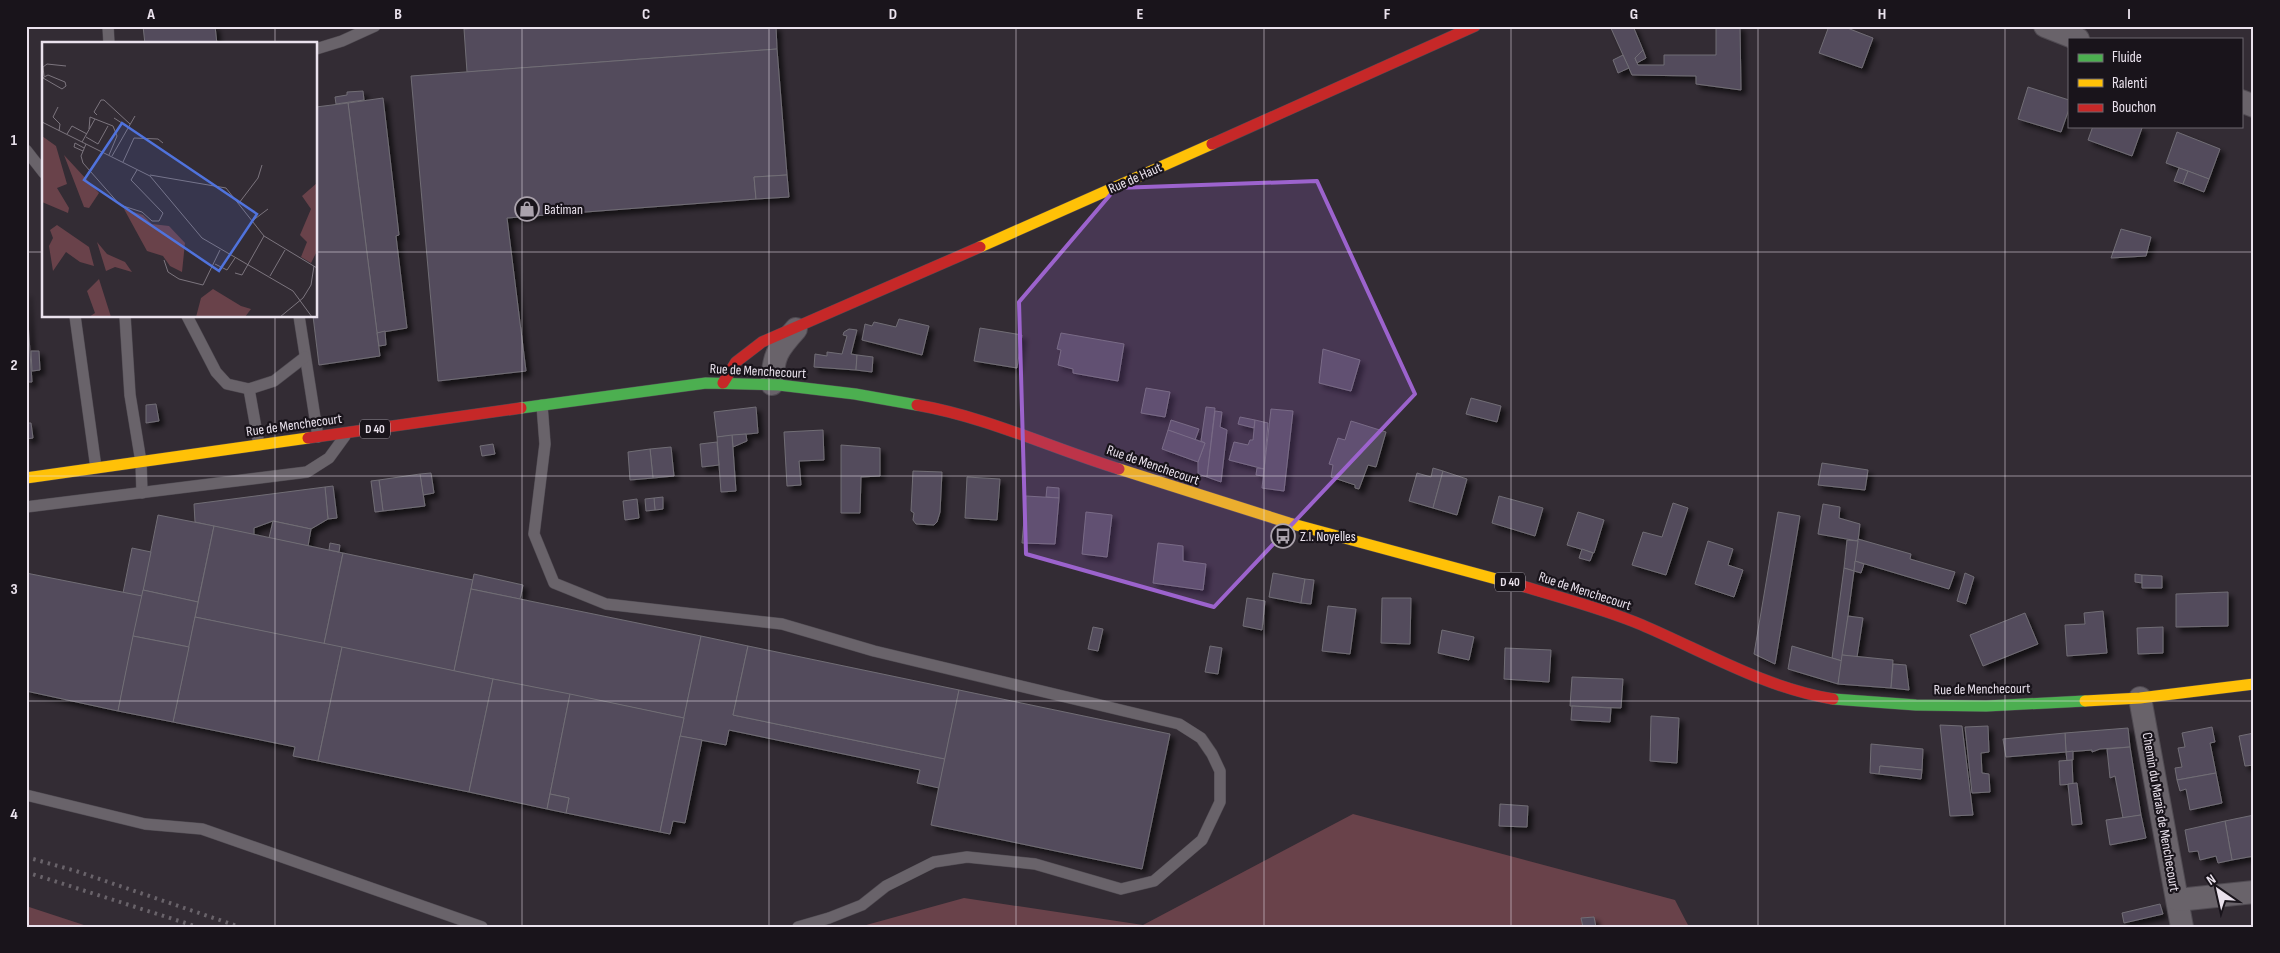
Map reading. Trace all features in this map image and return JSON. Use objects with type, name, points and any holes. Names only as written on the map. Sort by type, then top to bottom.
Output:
[{"type":"main road","name":"Rue de Haut","points":[[723,383],[731,366],[744,353],[768,339],[796,329],[1475,26]]},
{"type":"main road","name":"Rue de Menchecourt","points":[[26,478],[658,389],[723,383],[772,384],[904,402],[989,423],[1116,468],[1263,516],[1454,566],[1573,601],[1640,624],[1769,682],[1800,692],[1832,698],[1916,705],[1986,706],[2140,698],[2254,684]]},
{"type":"street","points":[[2045,26],[2075,38]]},
{"type":"street","points":[[2242,101],[2254,106]]},
{"type":"street","name":"Rue de Haut","points":[[772,384],[773,361],[782,344],[796,329]]},
{"type":"street","name":"Chemin du Marais de Menchecourt","points":[[2140,698],[2182,927]]},
{"type":"street","points":[[2178,900],[2254,892]]},
{"type":"lane","points":[[108,26],[109,42]]},
{"type":"lane","points":[[318,48],[342,41],[375,26]]},
{"type":"lane","points":[[26,150],[42,170]]},
{"type":"lane","points":[[75,318],[96,468]]},
{"type":"lane","points":[[125,318],[130,395],[140,462],[142,493]]},
{"type":"lane","points":[[188,318],[216,372],[227,384],[249,389],[274,381],[305,357]]},
{"type":"lane","points":[[299,318],[318,436]]},
{"type":"lane","points":[[249,389],[259,445]]},
{"type":"lane","points":[[542,405],[545,444],[534,534],[554,583],[606,604],[782,624],[874,651],[1180,724],[1201,738],[1212,754],[1220,771],[1220,802],[1202,840],[1154,881],[1121,888],[1035,864],[967,857],[934,862],[886,886],[862,906],[798,927]]},
{"type":"lane","points":[[26,508],[307,472],[329,458],[347,433]]},
{"type":"lane","points":[[26,795],[145,824],[202,829],[482,927]]},
{"type":"highlighted area","points":[[1317,181],[1415,394],[1214,607],[1026,554],[1019,302],[1116,188]]},
{"type":"shaded area","points":[[1353,814],[1675,900],[1689,927],[859,927],[964,898],[1143,925]]},
{"type":"shaded area","points":[[26,906],[90,927],[26,927]]},
{"type":"building","points":[[143,26],[215,26],[217,42],[145,42]]},
{"type":"building","points":[[502,26],[776,26],[777,49],[467,72],[464,29]]},
{"type":"building","points":[[1610,26],[1633,26],[1643,50],[1635,58],[1638,65],[1664,65],[1664,55],[1716,55],[1716,26],[1740,26],[1741,90],[1696,84],[1696,76],[1632,75]]},
{"type":"building","points":[[1829,26],[1842,26],[1873,38],[1862,68],[1819,53]]},
{"type":"building","name":"Batiman","points":[[777,49],[787,175],[754,177],[756,199],[507,218],[526,371],[438,381],[411,76]]},
{"type":"building","points":[[1643,50],[1646,58],[1637,63],[1635,58]]},
{"type":"building","points":[[1623,55],[1629,68],[1618,73],[1613,60]]},
{"type":"building","points":[[2028,87],[2068,100],[2068,112],[2061,132],[2018,119]]},
{"type":"building","points":[[363,91],[364,100],[336,104],[335,97],[347,95],[347,92]]},
{"type":"building","points":[[383,98],[399,235],[396,236],[407,328],[377,333],[348,103]]},
{"type":"building","points":[[348,103],[380,356],[319,365],[313,318],[318,318],[318,107]]},
{"type":"building","points":[[2092,128],[2142,128],[2132,156],[2088,140]]},
{"type":"building","points":[[2177,132],[2220,149],[2209,179],[2166,163]]},
{"type":"building","points":[[2179,168],[2188,171],[2183,184],[2174,181]]},
{"type":"building","points":[[2188,171],[2209,179],[2204,192],[2183,184]]},
{"type":"building","points":[[787,175],[789,197],[756,199],[754,177]]},
{"type":"building","points":[[2121,229],[2151,237],[2146,256],[2111,258]]},
{"type":"building","points":[[26,292],[32,382],[26,382]]},
{"type":"building","points":[[899,319],[929,326],[922,355],[862,340],[865,324],[872,326],[874,322],[896,327]]},
{"type":"building","points":[[980,328],[1022,335],[1017,368],[974,361]]},
{"type":"building","points":[[849,329],[857,330],[851,354],[857,355],[856,370],[814,367],[815,354],[827,356],[827,352],[842,354],[847,336],[843,335]]},
{"type":"building","points":[[385,331],[386,345],[379,346],[377,333]]},
{"type":"building","points":[[1061,333],[1124,344],[1118,381],[1073,373],[1073,369],[1058,365],[1061,350],[1057,349]]},
{"type":"building","points":[[1323,349],[1360,360],[1351,391],[1319,383]]},
{"type":"building","points":[[31,351],[39,351],[40,370],[32,371]]},
{"type":"building","points":[[857,355],[873,357],[872,372],[856,370]]},
{"type":"building","points":[[1146,388],[1170,392],[1165,417],[1141,413]]},
{"type":"building","points":[[1471,398],[1501,406],[1497,422],[1466,414]]},
{"type":"building","points":[[156,404],[159,421],[146,423],[146,405]]},
{"type":"building","points":[[756,407],[758,433],[717,437],[714,412]]},
{"type":"building","points":[[1206,407],[1215,408],[1207,477],[1198,474],[1198,462],[1205,443],[1201,441]]},
{"type":"building","points":[[1271,409],[1293,411],[1284,491],[1262,488]]},
{"type":"building","points":[[1215,411],[1222,412],[1220,427],[1227,430],[1221,482],[1207,477]]},
{"type":"building","points":[[1240,417],[1255,420],[1254,428],[1238,424]]},
{"type":"building","points":[[1171,420],[1199,429],[1195,440],[1168,430]]},
{"type":"building","points":[[1255,420],[1268,423],[1264,469],[1229,460],[1234,442],[1248,445],[1250,440],[1253,440]]},
{"type":"building","points":[[1351,421],[1386,432],[1376,467],[1368,465],[1359,489],[1355,488],[1355,485],[1331,477],[1333,465],[1329,464],[1338,438],[1345,440]]},
{"type":"building","points":[[26,423],[31,423],[33,438],[26,439]]},
{"type":"building","points":[[823,430],[824,460],[799,461],[801,485],[787,486],[784,432]]},
{"type":"building","points":[[1168,430],[1205,443],[1198,462],[1162,449]]},
{"type":"building","points":[[746,434],[747,441],[733,447],[732,435]]},
{"type":"building","points":[[732,435],[736,491],[721,492],[717,437]]},
{"type":"building","points":[[717,442],[719,465],[702,467],[700,444]]},
{"type":"building","points":[[493,444],[495,454],[482,456],[480,446]]},
{"type":"building","points":[[841,445],[880,448],[880,476],[861,477],[860,513],[841,513]]},
{"type":"building","points":[[671,447],[674,476],[653,478],[650,449]]},
{"type":"building","points":[[650,449],[653,478],[630,480],[628,452]]},
{"type":"building","points":[[1822,463],[1868,470],[1865,490],[1818,485]]},
{"type":"building","points":[[1257,468],[1264,469],[1263,476],[1256,475]]},
{"type":"building","points":[[1433,468],[1443,471],[1433,508],[1409,501],[1417,473],[1431,477]]},
{"type":"building","points":[[913,471],[942,472],[940,512],[934,525],[916,524],[913,520],[914,513],[911,511]]},
{"type":"building","points":[[1443,471],[1467,479],[1457,515],[1433,508]]},
{"type":"building","points":[[431,473],[434,493],[423,495],[420,474]]},
{"type":"building","points":[[420,474],[425,506],[383,511],[379,480]]},
{"type":"building","points":[[967,477],[1000,479],[997,520],[965,518]]},
{"type":"building","points":[[379,480],[383,511],[375,512],[371,481]]},
{"type":"building","points":[[333,486],[337,518],[328,519],[325,487]]},
{"type":"building","points":[[325,487],[328,519],[311,529],[273,521],[254,528],[254,535],[195,522],[194,504]]},
{"type":"building","points":[[1047,487],[1059,488],[1059,498],[1046,497]]},
{"type":"building","points":[[1026,496],[1059,498],[1055,544],[1022,543]]},
{"type":"building","points":[[1499,496],[1543,508],[1535,536],[1492,523]]},
{"type":"building","points":[[663,497],[663,509],[655,510],[654,498]]},
{"type":"building","points":[[654,498],[655,510],[646,511],[645,499]]},
{"type":"building","points":[[637,499],[639,518],[625,520],[623,501]]},
{"type":"building","points":[[1673,503],[1688,508],[1666,575],[1632,565],[1643,532],[1662,537]]},
{"type":"building","points":[[1823,504],[1840,507],[1839,518],[1860,524],[1858,541],[1818,534]]},
{"type":"building","points":[[1086,512],[1112,515],[1107,557],[1082,554]]},
{"type":"building","points":[[1578,512],[1604,520],[1594,553],[1567,545]]},
{"type":"building","points":[[1778,512],[1800,516],[1775,664],[1754,654]]},
{"type":"building","points":[[158,515],[214,526],[198,602],[143,590]]},
{"type":"building","points":[[273,521],[311,529],[308,546],[269,538]]},
{"type":"building","points":[[214,526],[343,553],[324,644],[195,617]]},
{"type":"building","points":[[1858,539],[1911,554],[1910,559],[1955,572],[1949,589],[1855,561]]},
{"type":"building","points":[[1847,540],[1858,541],[1854,571],[1844,568]]},
{"type":"building","points":[[1708,541],[1733,549],[1728,565],[1743,570],[1734,597],[1695,584]]},
{"type":"building","points":[[330,543],[340,545],[339,552],[329,550]]},
{"type":"building","points":[[1158,543],[1183,546],[1183,561],[1206,564],[1203,590],[1153,583]]},
{"type":"building","points":[[132,548],[151,552],[142,596],[123,593]]},
{"type":"building","points":[[1582,549],[1593,553],[1590,561],[1579,558]]},
{"type":"building","points":[[343,553],[473,580],[454,671],[324,644]]},
{"type":"building","points":[[1855,561],[1864,564],[1861,573],[1854,571]]},
{"type":"building","points":[[1844,568],[1854,571],[1842,661],[1832,658]]},
{"type":"building","points":[[26,573],[142,596],[118,711],[26,691]]},
{"type":"building","points":[[1273,573],[1305,579],[1301,603],[1269,597]]},
{"type":"building","points":[[1965,573],[1974,577],[1966,604],[1957,601]]},
{"type":"building","points":[[474,574],[523,585],[520,599],[471,589]]},
{"type":"building","points":[[2135,574],[2142,575],[2142,583],[2135,582]]},
{"type":"building","points":[[2142,575],[2162,576],[2162,588],[2142,588]]},
{"type":"building","points":[[1305,579],[1314,580],[1311,604],[1301,603]]},
{"type":"building","points":[[471,589],[701,636],[684,718],[454,671]]},
{"type":"building","points":[[143,590],[198,602],[189,647],[133,636]]},
{"type":"building","points":[[2228,592],[2228,626],[2176,627],[2176,594]]},
{"type":"building","points":[[1247,598],[1265,601],[1262,630],[1243,626]]},
{"type":"building","points":[[1382,598],[1411,598],[1410,644],[1381,643]]},
{"type":"building","points":[[1328,606],[1356,609],[1350,654],[1322,651]]},
{"type":"building","points":[[2103,611],[2107,653],[2067,656],[2065,625],[2085,624],[2084,613]]},
{"type":"building","points":[[2025,613],[2038,644],[1983,666],[1970,635]]},
{"type":"building","points":[[1848,616],[1863,618],[1857,657],[1842,655]]},
{"type":"building","points":[[195,617],[342,647],[318,761],[293,756],[295,747],[173,722]]},
{"type":"building","points":[[1093,627],[1103,629],[1098,651],[1088,649]]},
{"type":"building","points":[[2163,627],[2163,653],[2138,654],[2137,628]]},
{"type":"building","points":[[1442,630],[1474,637],[1469,660],[1438,653]]},
{"type":"building","points":[[133,636],[189,647],[173,722],[118,711]]},
{"type":"building","points":[[701,636],[748,646],[733,715],[945,759],[939,788],[917,783],[920,770],[729,730],[726,745],[680,736]]},
{"type":"building","points":[[748,646],[959,690],[945,759],[733,715]]},
{"type":"building","points":[[1210,646],[1222,648],[1218,674],[1205,672]]},
{"type":"building","points":[[1792,646],[1842,661],[1838,684],[1788,669]]},
{"type":"building","points":[[342,647],[493,679],[469,792],[318,761]]},
{"type":"building","points":[[1505,648],[1551,650],[1549,682],[1504,679]]},
{"type":"building","points":[[1842,655],[1893,660],[1891,688],[1838,684]]},
{"type":"building","points":[[1893,664],[1906,665],[1909,690],[1891,688]]},
{"type":"building","points":[[1572,677],[1623,679],[1621,708],[1570,706]]},
{"type":"building","points":[[493,679],[570,694],[547,809],[469,792]]},
{"type":"building","points":[[959,690],[1170,734],[1142,869],[931,825]]},
{"type":"building","points":[[570,694],[684,718],[660,832],[566,813],[569,798],[550,794]]},
{"type":"building","points":[[1572,706],[1611,708],[1610,722],[1571,720]]},
{"type":"building","points":[[1651,716],[1679,718],[1677,763],[1650,761]]},
{"type":"building","points":[[1940,725],[1962,726],[1973,815],[1950,816]]},
{"type":"building","points":[[1988,726],[1989,752],[1981,753],[1982,773],[1989,774],[1990,792],[1972,793],[1965,727]]},
{"type":"building","points":[[2212,727],[2215,742],[2210,743],[2216,773],[2177,780],[2175,768],[2182,767],[2178,748],[2185,747],[2182,733]]},
{"type":"building","points":[[2128,728],[2130,747],[2100,749],[2092,752],[2092,750],[2066,752],[2065,733]]},
{"type":"building","points":[[2065,733],[2066,752],[2006,757],[2003,739]]},
{"type":"building","points":[[2254,733],[2254,765],[2245,766],[2239,736]]},
{"type":"building","points":[[680,736],[702,740],[685,823],[673,821],[670,834],[660,832]]},
{"type":"building","points":[[1871,744],[1923,749],[1922,770],[1880,766],[1879,774],[1870,773]]},
{"type":"building","points":[[2130,747],[2141,815],[2123,818],[2115,776],[2110,778],[2107,749]]},
{"type":"building","points":[[2073,751],[2073,760],[2067,761],[2066,752]]},
{"type":"building","points":[[2072,760],[2073,784],[2060,785],[2059,761]]},
{"type":"building","points":[[1880,766],[1922,770],[1921,779],[1879,774]]},
{"type":"building","points":[[2216,773],[2222,803],[2190,810],[2186,789],[2180,791],[2177,780]]},
{"type":"building","points":[[2077,783],[2082,824],[2072,825],[2068,784]]},
{"type":"building","points":[[550,794],[569,798],[566,813],[547,809]]},
{"type":"building","points":[[1500,804],[1528,806],[1527,827],[1499,826]]},
{"type":"building","points":[[2141,815],[2146,838],[2110,845],[2106,820]]},
{"type":"building","points":[[2254,815],[2254,856],[2232,860],[2225,821]]},
{"type":"building","points":[[2225,821],[2232,860],[2218,863],[2216,856],[2200,860],[2198,851],[2189,852],[2185,830]]},
{"type":"building","points":[[2160,904],[2163,914],[2124,923],[2122,913]]},
{"type":"building","points":[[1594,917],[1596,927],[1583,927],[1581,918]]},
{"type":"railway","points":[[26,857],[76,871],[240,927]]},
{"type":"railway","points":[[26,872],[198,927]]},
{"type":"traffic: fast","points":[[521,408],[706,383],[779,385],[855,394],[917,405]]},
{"type":"traffic: fast","points":[[1833,699],[1916,705],[1986,706],[2085,701]]},
{"type":"traffic: slow","points":[[980,247],[1212,144]]},
{"type":"traffic: slow","points":[[26,478],[308,438]]},
{"type":"traffic: slow","points":[[1119,469],[1289,523],[1522,586]]},
{"type":"traffic: slow","points":[[2085,701],[2140,698],[2254,684]]},
{"type":"traffic: jam","points":[[1212,144],[1475,26]]},
{"type":"traffic: jam","points":[[723,383],[736,362],[762,342],[980,247]]},
{"type":"traffic: jam","points":[[917,405],[969,417],[1119,469]]},
{"type":"traffic: jam","points":[[308,438],[521,408]]},
{"type":"traffic: jam","points":[[1522,586],[1628,619],[1783,687],[1833,699]]},
{"type":"place","name":"Batiman","points":[[527,209]]},
{"type":"place","name":"Z.I. Noyelles","points":[[1283,536]]}]
